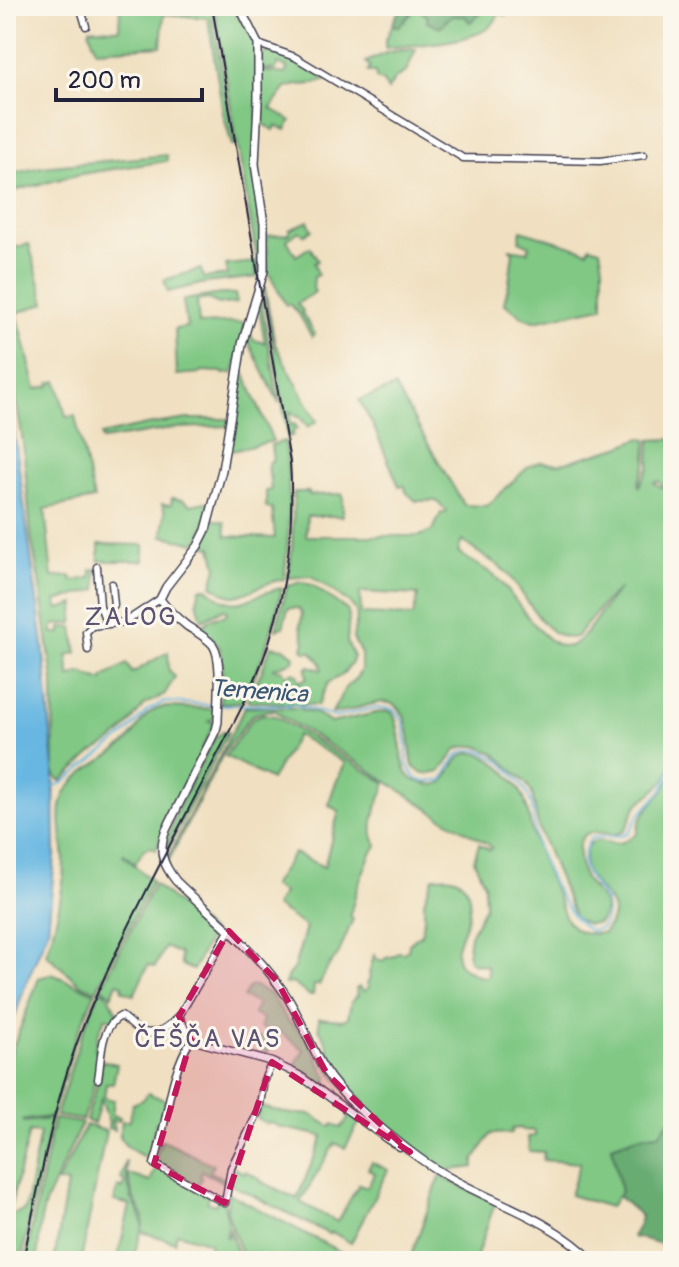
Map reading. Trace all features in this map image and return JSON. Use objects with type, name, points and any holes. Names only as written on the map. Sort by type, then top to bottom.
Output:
[{"type":"street","points":[[80,6],[86,26]]},
{"type":"street","points":[[88,650],[86,632],[92,626],[125,622],[160,599],[206,530],[222,470],[242,344],[264,271],[264,224],[255,164],[258,44],[239,6]]},
{"type":"street","points":[[258,44],[295,57],[463,158],[600,161],[644,155]]},
{"type":"street","points":[[97,567],[100,606],[107,624]]},
{"type":"street","points":[[105,615],[114,605],[112,584]]},
{"type":"street","points":[[160,599],[187,626],[216,648],[218,660],[216,730],[166,830],[161,852],[165,866],[176,881],[262,964],[285,993],[320,1062],[335,1083],[366,1115],[410,1152]]},
{"type":"street","points":[[98,1079],[105,1036],[117,1017],[124,1017],[141,1031],[154,1033],[168,1027],[179,1016],[229,931]]},
{"type":"street","points":[[179,1016],[191,1040],[272,1062],[299,1075],[388,1140],[455,1181],[550,1227],[593,1261]]},
{"type":"street","points":[[191,1040],[181,1056],[154,1164],[225,1203],[231,1168],[259,1110],[264,1080],[272,1062]]},
{"type":"highlighted area","points":[[229,931],[277,981],[327,1074],[410,1152],[272,1062],[225,1203],[154,1164],[191,1040],[179,1016]]},
{"type":"green space","points":[[211,6],[235,146],[232,146],[223,113],[208,18],[164,14],[161,46],[96,50],[89,30],[119,29],[120,7]]},
{"type":"green space","points":[[214,6],[234,6],[237,17],[247,25],[255,45],[260,277]]},
{"type":"green space","points":[[401,6],[499,6],[481,13],[470,22],[465,16],[451,16],[440,27],[427,22],[428,17],[417,7],[399,26],[395,26],[393,23]]},
{"type":"green space","points":[[499,6],[513,6],[506,15],[499,13],[492,25],[479,33],[439,42],[385,48],[393,23],[395,26],[404,22],[417,7],[428,17],[465,16],[470,22],[481,13]]},
{"type":"green space","points":[[416,49],[406,72],[395,78],[388,90],[376,78],[375,72],[368,72],[370,66],[366,62],[388,52]]},
{"type":"green space","points":[[269,52],[284,56],[327,80],[286,88],[271,108],[291,121],[286,130],[276,126],[274,130],[260,122],[261,73],[286,74],[287,67],[277,64],[276,70],[261,69],[261,54]]},
{"type":"green space","points":[[167,155],[167,161],[81,174],[13,191],[7,175],[41,167]]},
{"type":"green space","points":[[308,221],[312,230],[304,235],[299,231],[287,240],[296,256],[310,247],[318,261],[314,263],[318,275],[314,277],[315,292],[297,304],[315,334],[312,337],[299,314],[289,304],[286,305],[268,272],[267,236],[289,234],[289,230]]},
{"type":"green space","points":[[521,230],[588,251],[590,246],[600,249],[603,307],[534,321],[504,303],[513,252],[509,249],[528,252],[530,246],[519,241]]},
{"type":"green space","points":[[29,244],[45,303],[17,313],[36,389],[57,381],[66,417],[75,416],[94,499],[45,509],[52,577],[71,576],[72,581],[91,578],[91,570],[96,569],[97,590],[56,601],[59,609],[75,604],[73,623],[53,625],[53,633],[61,633],[61,628],[73,627],[77,653],[67,655],[70,677],[79,673],[103,681],[104,677],[127,664],[132,673],[168,652],[169,670],[175,677],[164,695],[145,704],[122,733],[92,753],[62,781],[57,778],[54,769],[53,680],[31,536],[23,442],[6,340],[6,250]]},
{"type":"green space","points":[[255,262],[257,277],[205,283],[168,292],[164,280],[201,269],[203,278],[227,275],[226,265]]},
{"type":"green space","points":[[264,284],[275,344],[317,421],[308,427],[290,411],[290,423],[297,428],[288,437],[263,287]]},
{"type":"green space","points":[[235,294],[237,303],[219,304],[208,299],[197,301],[199,324],[246,322],[234,373],[202,371],[177,375],[175,329],[187,327],[183,300]]},
{"type":"green space","points":[[260,294],[279,403],[247,339],[251,336],[265,343],[258,303]]},
{"type":"green space","points":[[241,365],[273,441],[232,451],[230,447]]},
{"type":"green space","points":[[395,387],[464,505],[487,506],[529,466],[540,462],[559,464],[641,438],[647,440],[646,463],[639,486],[649,467],[650,440],[673,439],[673,493],[659,481],[654,483],[673,494],[673,759],[664,781],[636,807],[623,831],[615,834],[591,832],[582,839],[579,846],[580,866],[605,909],[598,923],[587,924],[575,918],[539,830],[532,793],[526,783],[494,753],[477,746],[467,746],[457,749],[440,772],[425,773],[413,766],[407,724],[397,707],[377,703],[332,713],[345,688],[361,670],[361,654],[353,638],[356,611],[350,603],[311,576],[288,578],[294,492],[343,494],[343,516],[307,516],[306,536],[420,536],[433,530],[441,513],[447,511],[436,501],[416,501],[406,492],[405,486],[399,486],[359,400]],"holes":[[[462,540],[507,573],[546,625],[565,637],[576,637],[620,589],[578,641],[563,646],[542,633],[498,579],[458,552]],[[360,592],[418,595],[413,616],[361,614]]]},
{"type":"green space","points":[[188,419],[229,419],[228,426],[177,428],[102,440],[101,435]]},
{"type":"green space","points":[[285,441],[289,510],[284,579],[230,596],[212,585],[217,567],[212,547],[202,545],[212,519],[225,522],[226,536],[275,538],[272,509],[266,508],[266,491],[271,490],[268,463],[273,461],[271,445]]},
{"type":"green space","points":[[172,498],[191,505],[210,504],[202,534],[196,543],[163,536],[165,512],[162,504],[171,505]]},
{"type":"green space","points":[[99,544],[144,545],[144,561],[99,561]]},
{"type":"green space","points":[[301,582],[312,585],[347,610],[347,642],[353,655],[352,663],[342,675],[328,683],[318,705],[247,701],[271,646],[284,648],[294,656],[293,661],[274,668],[282,669],[286,675],[294,672],[299,682],[307,678],[306,669],[309,666],[322,669],[311,651],[305,652],[303,648],[302,616],[298,608],[288,608],[283,627],[276,630],[287,586]]},
{"type":"green space","points":[[200,588],[207,588],[227,602],[236,603],[282,588],[266,646],[242,702],[220,703],[220,649],[201,631],[210,620],[225,616],[227,611],[224,609],[202,620],[197,601]]},
{"type":"green space","points":[[164,707],[216,709],[214,718],[209,721],[214,722],[156,850],[152,847],[144,849],[135,864],[123,855],[152,881],[96,991],[80,984],[46,954],[62,885],[63,797],[80,776],[125,744],[145,717]]},
{"type":"green space","points":[[245,707],[297,708],[317,714],[331,723],[392,712],[406,771],[425,784],[435,785],[445,780],[462,756],[470,753],[488,758],[506,772],[523,796],[537,848],[567,920],[576,929],[589,934],[603,933],[613,914],[612,906],[586,872],[587,846],[599,841],[619,843],[637,834],[644,813],[664,790],[673,773],[673,1117],[659,1134],[641,1136],[612,1146],[621,1192],[610,1207],[570,1195],[580,1163],[543,1160],[544,1152],[529,1151],[528,1137],[535,1136],[535,1131],[521,1128],[512,1129],[512,1133],[491,1134],[474,1160],[474,1167],[444,1171],[413,1150],[365,1109],[339,1082],[318,1051],[330,1050],[319,1028],[319,1018],[348,1018],[351,1002],[358,995],[356,989],[359,987],[364,991],[369,987],[367,984],[374,955],[383,961],[398,952],[403,953],[420,936],[424,901],[433,877],[452,877],[466,889],[469,908],[456,954],[461,966],[468,971],[481,977],[488,975],[487,966],[469,960],[468,951],[470,935],[485,906],[484,883],[474,860],[479,844],[490,850],[492,848],[488,844],[275,710],[251,716],[224,752],[168,862]]},
{"type":"green space","points":[[263,714],[275,716],[386,783],[373,822],[377,845],[358,885],[350,915],[353,919],[338,955],[319,985],[314,985],[313,995],[292,983],[285,984],[294,968],[306,927],[275,906],[283,893],[272,886],[294,853],[324,867],[339,811],[329,805],[330,799],[345,763],[297,735],[271,780],[225,756],[253,718]]},
{"type":"green space","points":[[228,732],[165,854],[171,826],[185,795],[215,738]]},
{"type":"green space","points":[[154,884],[212,933],[193,970],[181,965],[180,954],[165,947],[155,967],[148,965],[134,995],[122,990],[123,985],[117,983],[111,996],[101,988]]},
{"type":"green space","points":[[52,974],[95,993],[77,1034],[52,1117],[22,1120],[51,1119],[21,1261],[6,1261],[6,1066],[39,978]],"holes":[[[29,1132],[40,1133],[25,1210],[8,1216]]]},
{"type":"green space","points":[[253,986],[271,994],[287,1020],[299,1030],[302,1029],[328,1079],[323,1087],[294,1067],[304,1050],[279,1031],[267,1054],[261,1048],[259,1037],[269,1041],[272,1033],[260,1027],[263,1019],[253,1014],[258,1004],[243,997]]},
{"type":"green space","points":[[100,990],[106,993],[119,1015],[112,1020],[105,1018],[98,1034],[95,1049],[101,1050],[96,1077],[82,1120],[56,1116],[81,1036]]},
{"type":"green space","points":[[102,1061],[117,1064],[113,1084],[106,1084],[104,1098],[114,1100],[112,1115],[120,1117],[119,1121],[112,1120],[114,1130],[108,1128],[101,1099],[94,1124],[86,1120]]},
{"type":"green space","points":[[148,1093],[167,1101],[162,1124],[156,1123],[152,1140],[159,1141],[152,1160],[128,1147],[119,1134],[122,1121],[130,1121],[132,1104],[143,1100]]},
{"type":"green space","points":[[261,1107],[291,1114],[310,1114],[331,1127],[333,1124],[341,1128],[350,1116],[359,1123],[345,1148],[335,1143],[300,1202],[337,1222],[359,1184],[367,1187],[375,1173],[368,1169],[372,1162],[388,1170],[351,1243],[230,1184],[234,1168],[244,1173],[246,1171],[297,1199],[323,1136],[267,1124],[257,1118]]},
{"type":"green space","points":[[673,1117],[673,1247],[632,1236],[641,1216],[618,1196],[621,1192],[612,1146],[641,1136],[659,1134]]},
{"type":"green space","points":[[54,1119],[82,1123],[46,1201],[37,1261],[25,1261]]},
{"type":"green space","points":[[86,1125],[106,1131],[81,1261],[54,1261],[67,1184],[57,1182]]},
{"type":"green space","points":[[162,1140],[213,1165],[210,1172],[227,1180],[226,1184],[202,1171],[197,1187],[157,1164]]},
{"type":"green space","points":[[126,1161],[127,1181],[143,1226],[132,1261],[117,1261],[130,1205],[114,1201],[118,1187],[123,1189],[125,1182],[121,1179]]},
{"type":"green space","points":[[156,1167],[209,1196],[207,1202],[215,1205],[218,1200],[224,1203],[228,1224],[226,1237],[230,1229],[239,1261],[205,1261],[210,1243],[177,1233],[175,1242],[142,1232],[143,1216],[132,1194],[128,1174],[150,1182]]},
{"type":"green space","points":[[440,1176],[495,1203],[475,1261],[409,1261]]},
{"type":"green space","points":[[228,1193],[358,1261],[257,1261],[240,1251],[227,1211]]},
{"type":"water","points":[[6,374],[43,644],[54,768],[55,855],[48,930],[6,1043]]},
{"type":"waterway","name":"Temenica","points":[[54,786],[63,783],[126,734],[147,711],[164,702],[297,705],[336,717],[374,708],[394,710],[403,721],[407,764],[417,779],[426,782],[443,780],[457,757],[470,750],[491,756],[511,772],[530,800],[536,843],[553,883],[572,915],[590,931],[601,928],[607,915],[606,904],[584,867],[584,854],[591,838],[628,833],[639,815],[663,789],[673,765]]},
{"type":"railway","points":[[23,1261],[51,1131],[79,1036],[134,916],[253,685],[273,629],[286,567],[291,525],[290,462],[212,6]]},
{"type":"district","name":"ZALOG","points":[[131,616]]},
{"type":"district","name":"ČEŠČA VAS","points":[[208,1038]]}]
